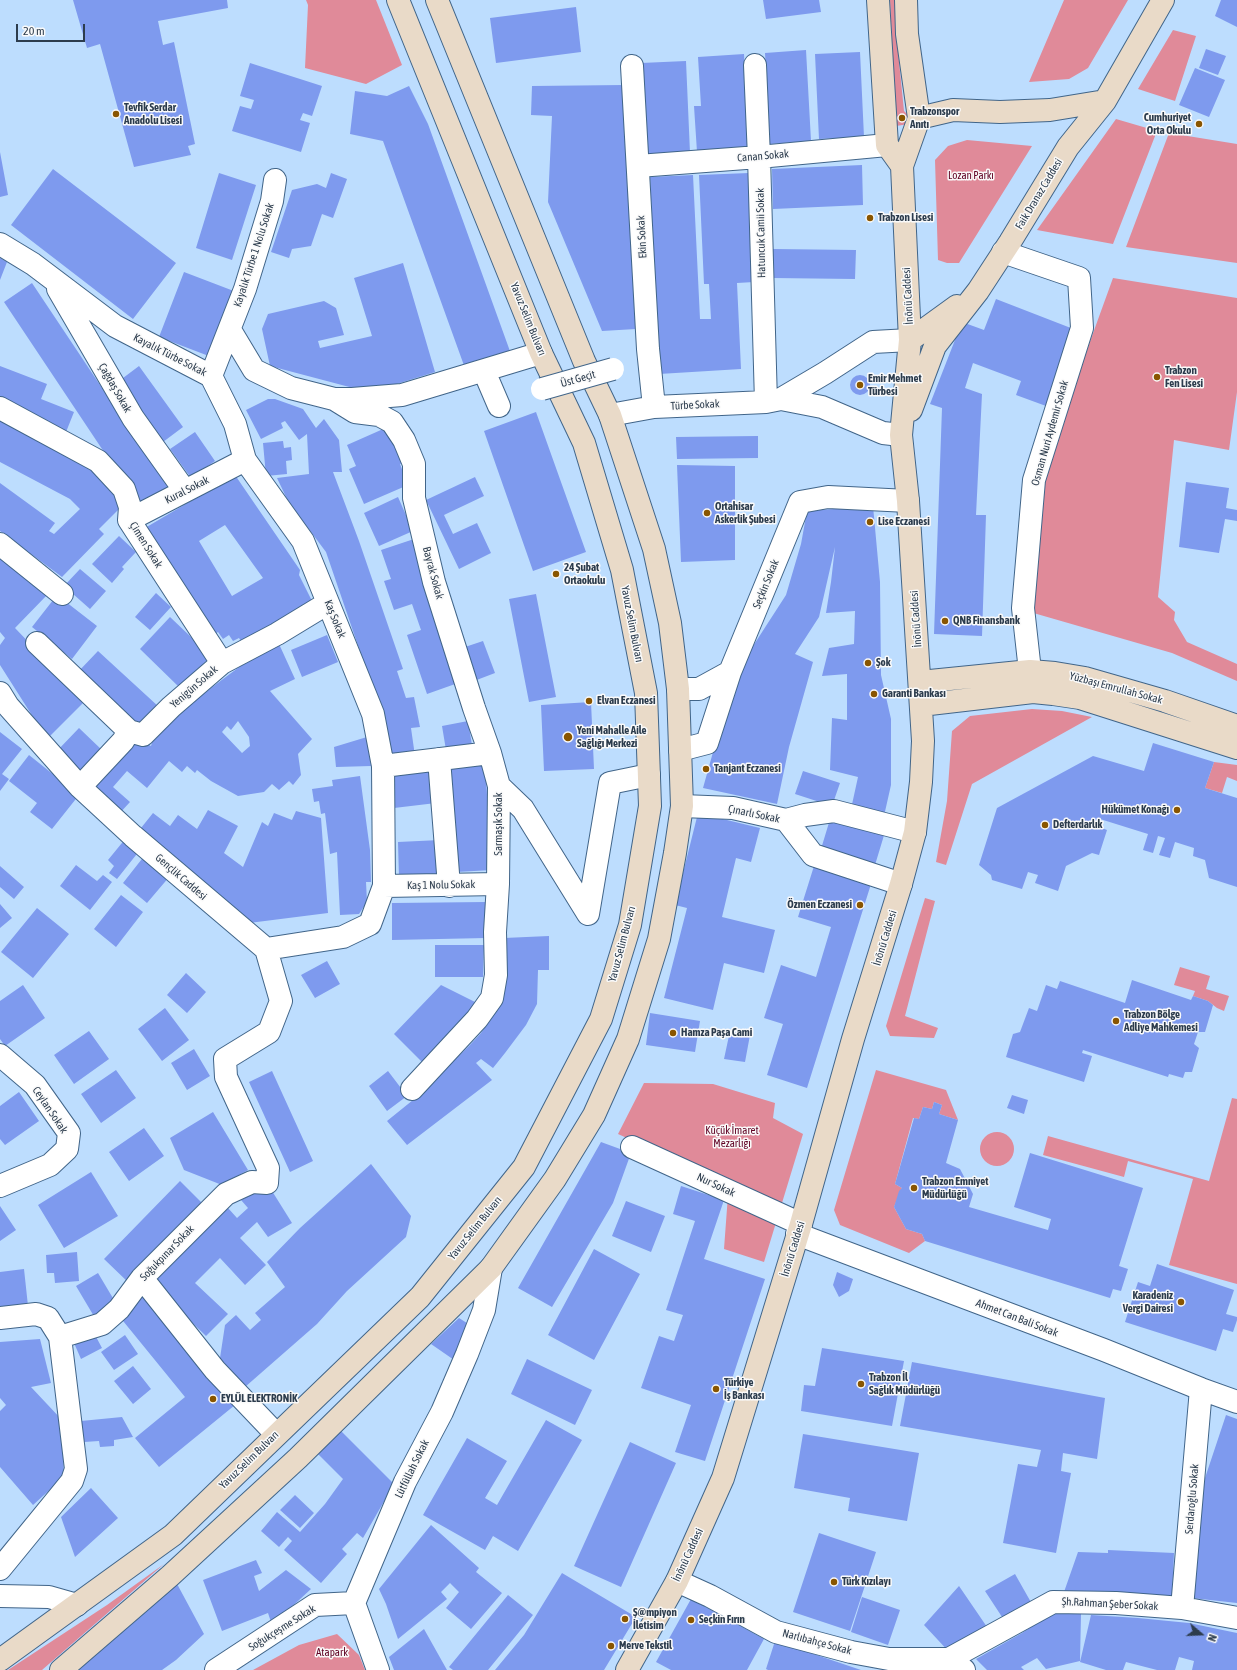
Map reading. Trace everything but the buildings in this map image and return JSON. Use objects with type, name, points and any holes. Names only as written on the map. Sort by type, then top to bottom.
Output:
[{"type":"main road","name":"Yavuz Selim Bulvarı","points":[[0,1660],[173,1535],[276,1434],[420,1297],[524,1167],[600,1019],[630,925],[650,806],[646,693],[622,570],[584,443],[541,353],[398,0]]},
{"type":"main road","points":[[61,1670],[170,1576],[298,1458],[490,1268],[555,1179],[594,1115],[628,1039],[659,939],[682,806],[680,750],[689,689],[670,623],[654,549],[610,415],[608,378],[584,361],[437,0]]},
{"type":"main road","points":[[878,0],[887,145],[902,166]]},
{"type":"main road","name":"İnönü Caddesi","points":[[627,1670],[677,1581],[723,1478],[799,1229],[853,1038],[901,884],[915,832],[921,782],[923,741],[908,501],[901,435],[910,340],[902,166],[919,118],[907,34],[906,0]]},
{"type":"main road","name":"Faik Dranaz Caddesi","points":[[901,435],[935,346],[978,291],[1068,147],[1105,101],[1163,0]]},
{"type":"main road","points":[[919,118],[953,110],[1000,112],[1050,110],[1105,101]]},
{"type":"main road","name":"Faik Dranaz Caddesi","points":[[910,340],[978,291]]},
{"type":"main road","name":"Yüzbaşı Emrullah Sokak","points":[[920,682],[1030,671],[1085,678],[1165,701],[1237,726]]},
{"type":"main road","name":"Yüzbaşı Emrullah Sokak","points":[[921,705],[1032,692],[1053,694],[1080,698],[1237,748]]},
{"type":"street","name":"Hatuncuk Camii Sokak","points":[[755,65],[773,400]]},
{"type":"street","name":"Ekin Sokak","points":[[632,66],[648,349],[654,407]]},
{"type":"street","name":"Canan Sokak","points":[[638,166],[759,157],[887,145]]},
{"type":"street","name":"Kayalık Türbe 1 Nolu Sokak","points":[[230,330],[272,201],[275,180]]},
{"type":"street","name":"Kayalık Türbe Sokak","points":[[0,244],[33,264],[115,326],[231,369],[254,370],[291,388],[334,399],[402,395],[541,353]]},
{"type":"street","name":"Osman Nuri Aydemir Sokak","points":[[1003,252],[1079,278],[1082,328],[1034,480],[1023,608],[1030,671]]},
{"type":"street","name":"Çağdaş Sokak","points":[[53,280],[133,418],[185,491]]},
{"type":"street","name":"Kayalık Türbe Sokak","points":[[230,330],[231,369]]},
{"type":"street","name":"Kayalık Türbe Sokak","points":[[230,330],[231,369]]},
{"type":"street","name":"Türbe Sokak","points":[[773,400],[825,374],[873,342],[910,340]]},
{"type":"street","name":"Kaş Sokak","points":[[231,369],[235,424],[245,460],[303,541],[373,714],[383,766],[384,886]]},
{"type":"street","points":[[484,370],[499,406]]},
{"type":"street","name":"Üst Geçit","points":[[542,389],[608,378]]},
{"type":"street","name":"Bayrak Sokak","points":[[334,399],[356,412],[379,415],[392,422],[404,440],[414,464],[414,498],[434,582],[474,708],[490,753],[499,786]]},
{"type":"street","name":"Türbe Sokak","points":[[610,415],[654,407],[773,400],[822,407],[883,433],[901,435]]},
{"type":"street","name":"Çimen Sokak","points":[[0,408],[98,461],[124,489],[130,507],[129,520],[222,663]]},
{"type":"street","name":"Kural Sokak","points":[[129,520],[245,460]]},
{"type":"street","name":"Seçkin Sokak","points":[[680,750],[707,743],[730,672],[800,502],[828,497],[908,501]]},
{"type":"street","points":[[0,544],[62,594]]},
{"type":"street","name":"Yenigün Sokak","points":[[129,731],[143,735],[171,707],[222,663],[277,634],[328,603]]},
{"type":"street","points":[[37,643],[129,731],[123,741],[80,787]]},
{"type":"street","points":[[714,718],[689,689],[730,672]]},
{"type":"street","name":"Gençlik Caddesi","points":[[3,705],[80,787],[133,836],[266,949]]},
{"type":"street","points":[[383,766],[490,753]]},
{"type":"street","points":[[439,759],[449,886]]},
{"type":"street","name":"Sarmaşık Sokak","points":[[499,786],[523,809],[588,914],[610,783],[649,775]]},
{"type":"street","name":"Sarmaşık Sokak","points":[[412,1089],[477,1019],[492,998],[496,975],[495,932],[498,884],[499,786]]},
{"type":"street","name":"Çınarlı Sokak","points":[[682,806],[733,808],[786,820],[813,855],[901,884]]},
{"type":"street","points":[[786,820],[805,815],[834,811],[915,832]]},
{"type":"street","name":"Kaş 1 Nolu Sokak","points":[[384,886],[498,884]]},
{"type":"street","points":[[266,949],[343,937],[370,924],[384,886]]},
{"type":"street","name":"Soğukpınar Sokak","points":[[60,1336],[102,1324],[118,1309],[142,1278],[226,1194],[252,1182],[268,1183],[268,1168],[226,1077],[225,1059],[269,1032],[281,1001],[266,949]]},
{"type":"street","name":"Ceylan Sokak","points":[[0,1055],[35,1085],[69,1133],[67,1149],[50,1165],[0,1186]]},
{"type":"street","name":"Nur Sokak","points":[[632,1147],[799,1229]]},
{"type":"street","name":"Ahmet Can Bali Sokak","points":[[799,1229],[1237,1402]]},
{"type":"street","name":"Lütfüllah Sokak","points":[[354,1603],[405,1482],[442,1412],[468,1354],[484,1310],[490,1268]]},
{"type":"street","points":[[142,1278],[215,1370],[276,1434]]},
{"type":"street","points":[[0,1318],[36,1314],[48,1318],[60,1336],[76,1469],[72,1481],[0,1569]]},
{"type":"street","name":"Serdaroğlu Sokak","points":[[1182,1608],[1201,1389]]},
{"type":"street","name":"Narlıbahçe Sokak","points":[[677,1581],[776,1632],[851,1652],[887,1664],[957,1664]]},
{"type":"street","points":[[0,1596],[50,1597],[77,1605]]},
{"type":"street","name":"Şh.Rahman Şeber Sokak","points":[[957,1664],[1053,1602],[1116,1603],[1182,1608],[1237,1618]]},
{"type":"street","points":[[354,1603],[378,1670]]},
{"type":"street","name":"Soğukçeşme Sokak","points":[[216,1670],[315,1605],[354,1603]]},
{"type":"green space","points":[[306,0],[376,0],[402,65],[366,84],[305,68],[308,5]]},
{"type":"green space","points":[[890,0],[895,0],[897,42],[904,111],[908,115],[909,124],[896,126]]},
{"type":"green space","points":[[1064,0],[1128,0],[1088,68],[1069,79],[1029,82]]},
{"type":"green space","points":[[1173,30],[1196,36],[1175,101],[1138,89]]},
{"type":"green space","points":[[1116,119],[1157,131],[1113,244],[1037,230]]},
{"type":"green space","points":[[1169,133],[1237,144],[1237,263],[1126,247]]},
{"type":"green space","name":"Lozan Parkı","points":[[967,140],[1032,146],[959,263],[947,263],[938,260],[935,160],[948,146]]},
{"type":"green space","name":"Trabzon Fen Lisesi","points":[[1113,278],[1237,298],[1237,392],[1229,450],[1174,440],[1158,597],[1175,612],[1174,620],[1187,642],[1237,664],[1237,681],[1172,653],[1030,612],[1041,477]]},
{"type":"green space","points":[[1032,709],[1062,711],[1092,717],[972,784],[946,865],[936,862],[947,801],[952,731],[970,716]]},
{"type":"green space","points":[[1214,762],[1237,765],[1237,781],[1227,777],[1222,793],[1205,788]]},
{"type":"green space","points":[[925,898],[935,901],[905,1016],[938,1028],[934,1038],[890,1036],[886,1026]]},
{"type":"green space","points":[[1180,967],[1210,976],[1206,989],[1229,996],[1224,1011],[1208,1001],[1193,996],[1195,991],[1174,985]]},
{"type":"green space","points":[[876,1070],[946,1090],[958,1120],[939,1114],[942,1105],[934,1102],[932,1109],[923,1107],[919,1119],[913,1118],[895,1184],[902,1188],[894,1207],[906,1229],[922,1234],[925,1241],[909,1253],[840,1225],[834,1210]]},
{"type":"green space","name":"Küçük İmaret Mezarlığı","points":[[644,1083],[713,1084],[775,1103],[773,1118],[803,1134],[764,1262],[724,1249],[728,1195],[747,1204],[746,1212],[770,1219],[715,1178],[618,1134]]},
{"type":"green space","points":[[1232,1098],[1237,1099],[1237,1284],[1169,1265],[1193,1179],[1128,1161],[1124,1177],[1043,1155],[1048,1136],[1209,1181]]},
{"type":"green space","points":[[997,1132],[1009,1137],[1014,1149],[1009,1161],[997,1166],[985,1161],[980,1149],[985,1137]]},
{"type":"green space","points":[[164,1564],[42,1670],[8,1670],[107,1605]]},
{"type":"green space","name":"Atapark","points":[[337,1634],[359,1655],[365,1670],[253,1670],[299,1645]]},
{"type":"place","name":"Tevfik Serdar Anadolu Lisesi","points":[[116,114]]},
{"type":"place","name":"Trabzonspor Anıtı","points":[[902,118]]},
{"type":"place","name":"Cumhuriyet Orta Okulu","points":[[1199,124]]},
{"type":"place","name":"Trabzon Lisesi","points":[[870,218]]},
{"type":"place","name":"Trabzon Fen Lisesi","points":[[1157,377]]},
{"type":"place","name":"Emir Mehmet Türbesi","points":[[860,385]]},
{"type":"place","name":"Ortahisar Askerlik Şubesi","points":[[707,513]]},
{"type":"place","name":"Lise Eczanesi","points":[[870,522]]},
{"type":"place","name":"24 Şubat Ortaokulu","points":[[556,574]]},
{"type":"place","name":"QNB Finansbank","points":[[945,621]]},
{"type":"place","name":"Şok","points":[[868,663]]},
{"type":"place","name":"Garanti Bankası","points":[[874,694]]},
{"type":"place","name":"Elvan Eczanesi","points":[[589,701]]},
{"type":"place","name":"Yeni Mahalle Aile Sağlığı Merkezi","points":[[568,737]]},
{"type":"place","name":"Tanjant Eczanesi","points":[[706,769]]},
{"type":"place","name":"Hükümet Konağı","points":[[1177,810]]},
{"type":"place","name":"Defterdarlık","points":[[1045,825]]},
{"type":"place","name":"Özmen Eczanesi","points":[[860,905]]},
{"type":"place","name":"Trabzon Bölge Adliye Mahkemesi","points":[[1116,1021]]},
{"type":"place","name":"Hamza Paşa Cami","points":[[673,1033]]},
{"type":"place","name":"Trabzon Emniyet Müdürlüğü","points":[[914,1188]]},
{"type":"place","name":"Karadeniz Vergi Dairesi","points":[[1181,1302]]},
{"type":"place","name":"Trabzon İl Sağlık Müdürlüğü","points":[[861,1384]]},
{"type":"place","name":"Türkiye İş Bankası","points":[[716,1389]]},
{"type":"place","name":"EYLÜL ELEKTRONİK","points":[[213,1399]]},
{"type":"place","name":"Türk Kızılayı","points":[[834,1582]]},
{"type":"place","name":"Ş@mpiyon İletisim","points":[[625,1619]]},
{"type":"place","name":"Seçkin Fırın","points":[[691,1620]]},
{"type":"place","name":"Merve Tekstil","points":[[611,1646]]}]
